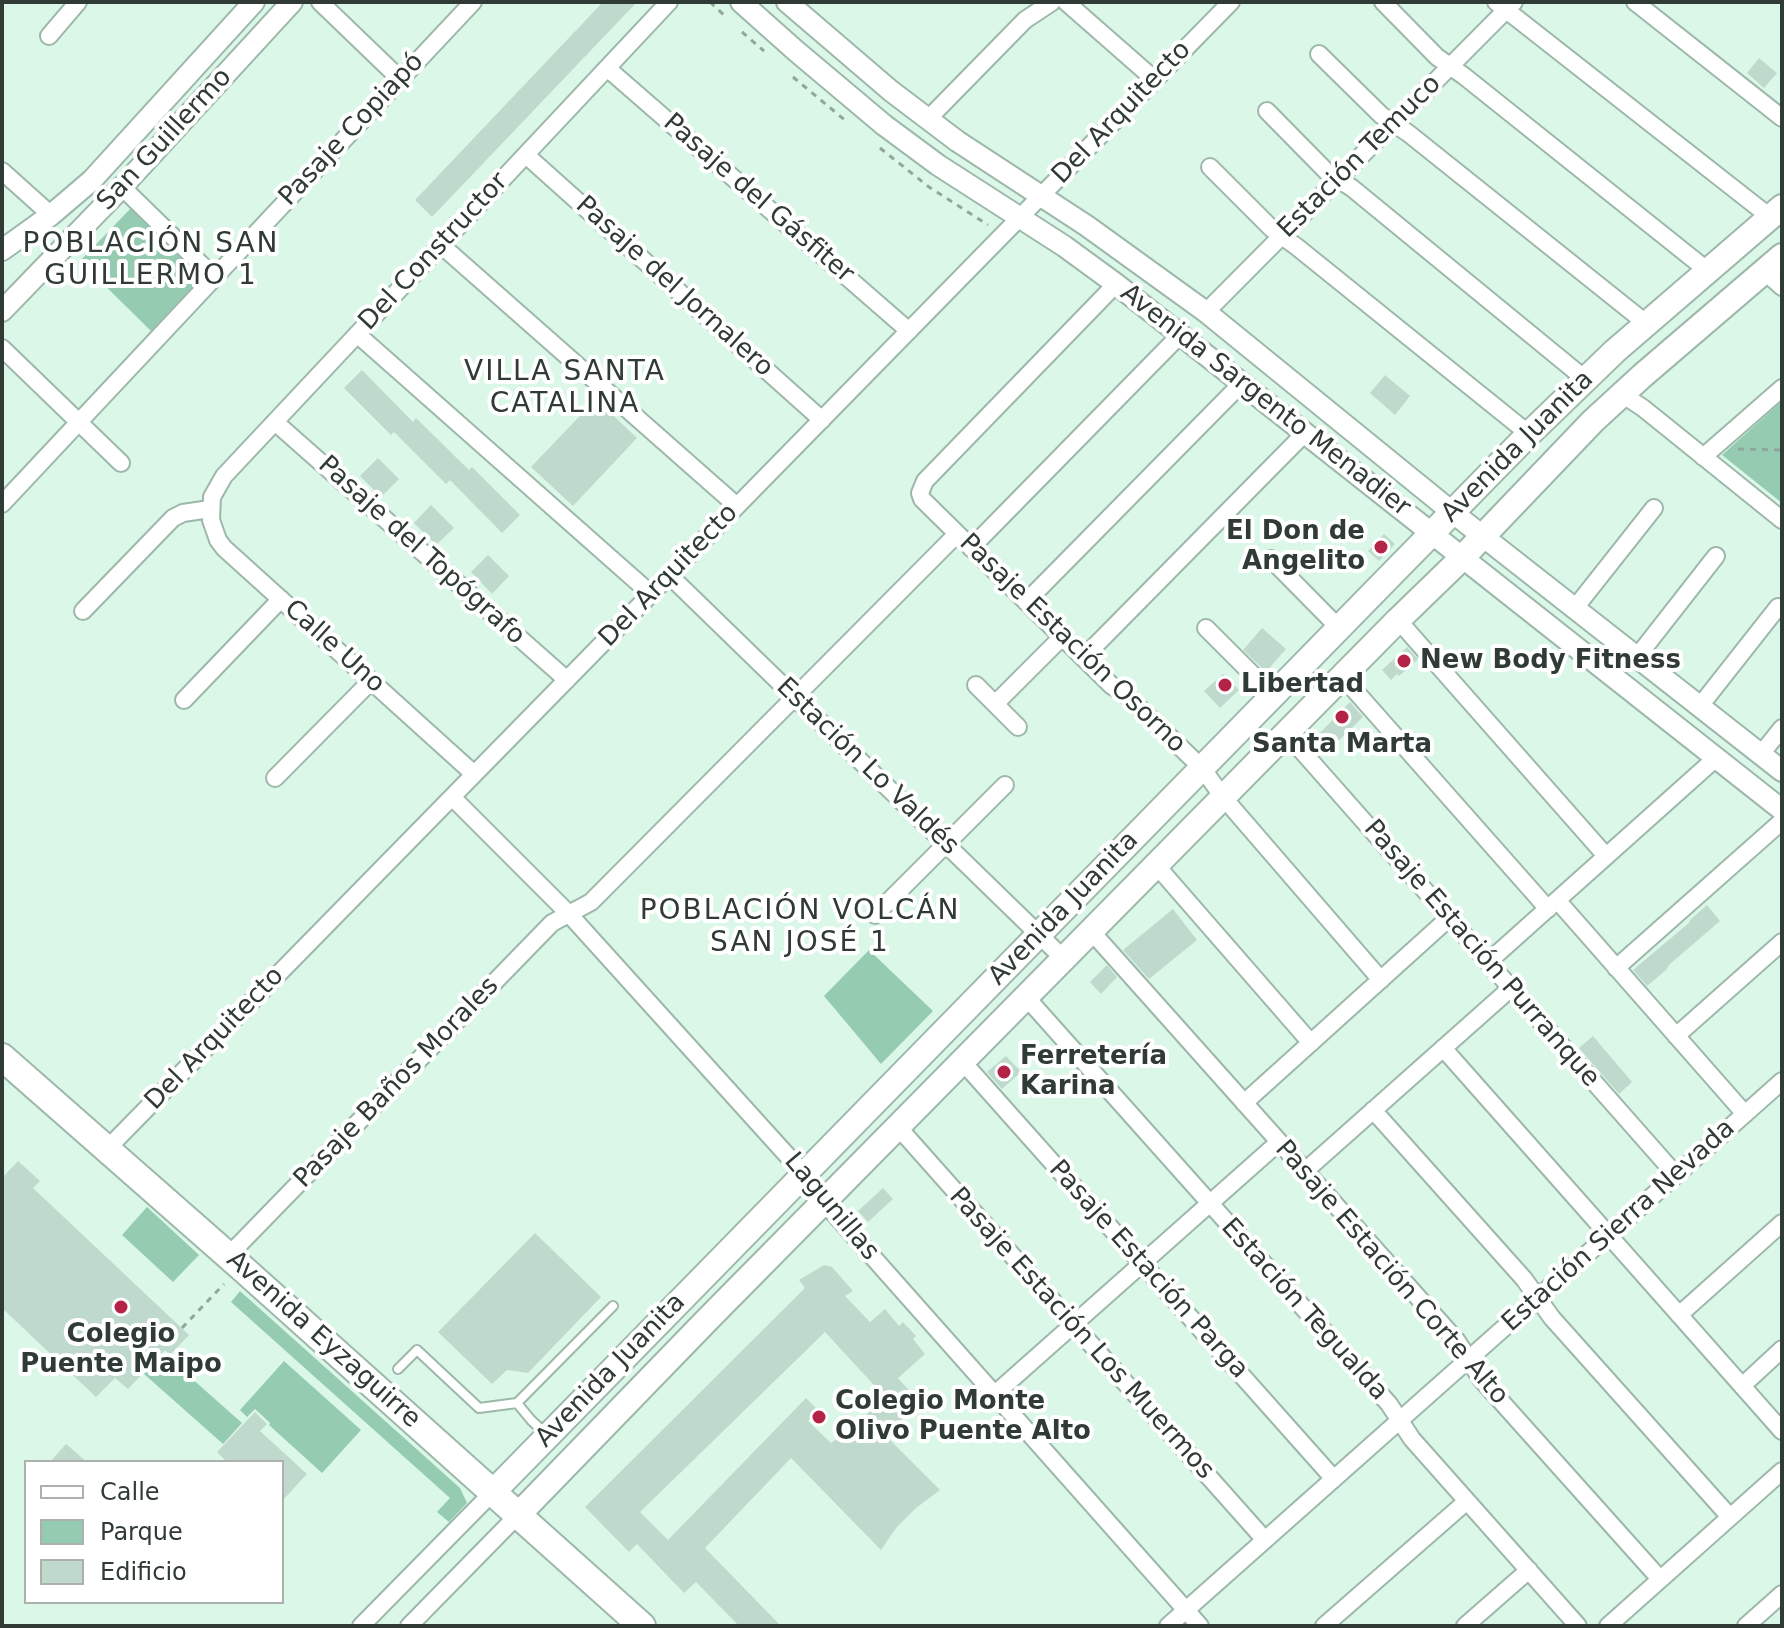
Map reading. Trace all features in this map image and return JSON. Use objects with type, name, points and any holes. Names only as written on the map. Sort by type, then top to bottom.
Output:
[{"type":"main road","name":"Avenida Juanita","points":[[493,1492],[1529,434],[1585,379],[1776,212]]},
{"type":"main road","name":"Avenida Juanita","points":[[518,1515],[962,1061],[1462,558],[1585,429],[1622,394],[1776,271]]},
{"type":"main road","name":"Avenida Eyzaguirre","points":[[2,1057],[642,1626]]},
{"type":"street","points":[[49,36],[78,2]]},
{"type":"street","name":"San Guillermo","points":[[2,250],[51,215],[92,180],[254,2]]},
{"type":"street","name":"San Guillermo","points":[[2,311],[122,187],[292,2]]},
{"type":"street","points":[[320,2],[400,79]]},
{"type":"street","name":"Pasaje Copiapó","points":[[2,504],[473,2]]},
{"type":"street","name":"Del Constructor","points":[[210,509],[212,497],[224,476],[669,2]]},
{"type":"street","name":"Avenida Sargento Menadier","points":[[741,2],[884,125],[938,165],[1064,246],[1116,284],[1782,810]]},
{"type":"street","name":"Avenida Sargento Menadier","points":[[787,2],[891,91],[975,154],[1087,226],[1206,312],[1452,512],[1782,771]]},
{"type":"street","points":[[928,119],[1025,20],[1052,2]]},
{"type":"street","points":[[1066,2],[1155,80]]},
{"type":"street","name":"Del Arquitecto","points":[[106,1150],[1231,2]]},
{"type":"street","points":[[1383,2],[1437,57],[1708,271]]},
{"type":"street","points":[[1635,2],[1782,118]]},
{"type":"street","points":[[1505,5],[1776,212]]},
{"type":"street","name":"Estación Temuco","points":[[1206,312],[1450,66],[1505,5]]},
{"type":"street","points":[[1319,54],[1381,115],[1408,133],[1647,324]]},
{"type":"street","name":"Pasaje del Gásfiter","points":[[607,68],[909,331]]},
{"type":"street","points":[[1267,111],[1327,172],[1352,188],[1585,379]]},
{"type":"street","name":"Pasaje del Jornalero","points":[[526,155],[822,420]]},
{"type":"street","points":[[1210,167],[1272,229],[1529,434]]},
{"type":"street","points":[[2,171],[51,215]]},
{"type":"street","points":[[122,187],[214,277]]},
{"type":"street","points":[[441,245],[737,506]]},
{"type":"street","name":"Pasaje Estación Osorno","points":[[1116,284],[925,481],[920,493],[926,503],[1083,658],[1202,768],[1223,797],[1381,980]]},
{"type":"street","points":[[357,334],[651,594]]},
{"type":"street","points":[[971,548],[1181,334]]},
{"type":"street","points":[[2,348],[121,463]]},
{"type":"street","points":[[1026,602],[1242,383]]},
{"type":"street","points":[[1709,452],[1782,388]]},
{"type":"street","points":[[1622,394],[1709,452],[1782,520]]},
{"type":"street","name":"Pasaje del Topógrafo","points":[[275,422],[567,680]]},
{"type":"street","points":[[1083,658],[1306,432]]},
{"type":"street","points":[[1575,608],[1654,508]]},
{"type":"street","points":[[83,611],[173,518],[183,513],[210,509]]},
{"type":"street","name":"Calle Uno","points":[[210,509],[213,530],[224,548],[474,774]]},
{"type":"street","name":"Pasaje Baños Morales","points":[[228,1256],[552,923],[591,902],[957,534]]},
{"type":"street","points":[[1637,657],[1716,556]]},
{"type":"street","points":[[1271,559],[1339,628]]},
{"type":"street","name":"Estación Lo Valdés","points":[[669,575],[1064,959]]},
{"type":"street","points":[[184,700],[281,599]]},
{"type":"street","points":[[1700,706],[1778,607]]},
{"type":"street","points":[[1398,620],[1606,856]]},
{"type":"street","points":[[1206,628],[1273,695]]},
{"type":"street","points":[[995,704],[1062,637]]},
{"type":"street","points":[[1342,676],[1616,968],[1745,1114]]},
{"type":"street","points":[[275,778],[371,681]]},
{"type":"street","points":[[976,685],[1018,727]]},
{"type":"street","points":[[1761,754],[1782,728]]},
{"type":"street","name":"Pasaje Estación Purranque","points":[[1286,733],[1676,1175]]},
{"type":"street","points":[[1488,962],[1716,758]]},
{"type":"street","points":[[875,915],[1005,785]]},
{"type":"street","name":"Lagunillas","points":[[452,797],[569,914],[804,1174],[824,1202],[1200,1626]]},
{"type":"street","points":[[1616,968],[1782,821]]},
{"type":"street","points":[[1156,865],[1311,1043]]},
{"type":"street","points":[[1244,1103],[1449,918]]},
{"type":"street","name":"Pasaje Estación Corte Alto","points":[[1091,931],[1457,1341],[1481,1379],[1660,1579]]},
{"type":"street","points":[[1676,1036],[1782,942]]},
{"type":"street","points":[[1305,1171],[1511,988]]},
{"type":"street","name":"Estación Tegualda","points":[[1026,997],[1389,1404],[1412,1439],[1578,1626]]},
{"type":"street","points":[[1443,1048],[1782,1431]]},
{"type":"street","name":"Pasaje Estación Parga","points":[[962,1061],[1334,1479]]},
{"type":"street","name":"Estación Sierra Nevada","points":[[1168,1626],[1782,1081]]},
{"type":"street","points":[[1373,1110],[1524,1279],[1552,1318],[1730,1517]]},
{"type":"street","name":"Pasaje Estación Los Muermos","points":[[898,1127],[1265,1540]]},
{"type":"street","points":[[995,1394],[1279,1142]]},
{"type":"street","points":[[1679,1315],[1782,1223]]},
{"type":"street","points":[[1742,1386],[1782,1349]]},
{"type":"street","points":[[1608,1626],[1782,1471]]},
{"type":"street","name":"Avenida Juanita","points":[[361,1626],[493,1492]]},
{"type":"street","points":[[1324,1626],[1467,1501]]},
{"type":"street","name":"Avenida Juanita","points":[[409,1626],[518,1515]]},
{"type":"street","points":[[1465,1626],[1529,1570]]},
{"type":"street","points":[[1746,1626],[1782,1594]]},
{"type":"lane","points":[[398,1369],[417,1350],[479,1408],[517,1403],[613,1306]]},
{"type":"lane","points":[[517,1403],[548,1435]]},
{"type":"path","points":[[1709,452],[1782,450]]},
{"type":"path","points":[[182,1328],[218,1290]]},
{"type":"green space","points":[[131,208],[202,277],[151,331],[80,261]]},
{"type":"green space","points":[[1782,401],[1782,503],[1722,455]]},
{"type":"green space","points":[[869,950],[933,1011],[881,1064],[824,996]]},
{"type":"green space","points":[[147,1207],[199,1255],[173,1282],[122,1235]]},
{"type":"green space","points":[[240,1291],[460,1488],[467,1503],[449,1522],[437,1512],[450,1498],[231,1302]]},
{"type":"green space","points":[[163,1353],[242,1423],[223,1444],[144,1374]]},
{"type":"green space","points":[[284,1361],[361,1430],[322,1473],[255,1409],[247,1417],[240,1410]]},
{"type":"building","points":[[603,2],[637,2],[432,217],[415,200]]},
{"type":"building","points":[[1759,58],[1777,73],[1764,88],[1747,73]]},
{"type":"building","points":[[362,370],[413,422],[416,418],[520,515],[502,533],[450,480],[446,484],[344,388]]},
{"type":"building","points":[[1385,375],[1410,396],[1395,415],[1370,393]]},
{"type":"building","points":[[596,399],[637,438],[573,506],[531,467]]},
{"type":"building","points":[[378,458],[399,479],[381,497],[360,476]]},
{"type":"building","points":[[431,505],[454,528],[436,545],[414,523]]},
{"type":"building","name":"El Don de Angelito","points":[[1384,534],[1395,544],[1379,561],[1368,551]]},
{"type":"building","points":[[488,555],[509,576],[492,594],[471,572]]},
{"type":"building","points":[[1262,628],[1286,649],[1266,672],[1243,650]]},
{"type":"building","name":"New Body Fitness","points":[[1407,647],[1418,659],[1391,680],[1382,670]]},
{"type":"building","points":[[1223,674],[1239,690],[1220,708],[1204,691]]},
{"type":"building","points":[[1350,702],[1363,717],[1323,756],[1310,743]]},
{"type":"building","points":[[1707,905],[1720,921],[1647,986],[1633,970]]},
{"type":"building","points":[[1173,909],[1197,940],[1149,979],[1123,950]]},
{"type":"building","points":[[1107,965],[1117,977],[1101,994],[1090,982]]},
{"type":"building","points":[[1593,1036],[1632,1082],[1619,1094],[1579,1048]]},
{"type":"building","name":"Ferretería Karina","points":[[1006,1056],[1021,1072],[1002,1089],[987,1072]]},
{"type":"building","points":[[18,1161],[40,1181],[33,1188],[189,1335],[170,1355],[165,1350],[128,1389],[115,1378],[96,1397],[2,1308],[2,1178]]},
{"type":"building","points":[[883,1188],[893,1199],[868,1222],[858,1211]]},
{"type":"building","points":[[535,1233],[601,1297],[528,1373],[507,1370],[492,1384],[438,1332]]},
{"type":"building","points":[[824,1265],[832,1267],[853,1291],[845,1296],[870,1322],[885,1309],[899,1326],[903,1322],[916,1336],[913,1339],[925,1354],[898,1378],[920,1403],[885,1435],[940,1490],[896,1528],[881,1550],[791,1458],[705,1548],[781,1626],[739,1626],[696,1582],[684,1593],[637,1544],[629,1552],[585,1507],[805,1288],[799,1280]],"holes":[[[825,1332],[884,1396],[858,1424],[831,1443],[808,1421],[818,1410],[806,1398],[668,1540],[640,1512]]]},
{"type":"building","points":[[255,1412],[267,1424],[260,1431],[307,1474],[284,1499],[284,1460],[225,1460],[217,1452]]},
{"type":"building","points":[[66,1444],[85,1460],[52,1460]]},
{"type":"place","name":"El Don de Angelito","points":[[1381,547]]},
{"type":"place","name":"New Body Fitness","points":[[1404,661]]},
{"type":"place","name":"Libertad","points":[[1225,685]]},
{"type":"place","name":"Santa Marta","points":[[1342,717]]},
{"type":"place","name":"Ferretería Karina","points":[[1004,1072]]},
{"type":"place","name":"Colegio Puente Maipo","points":[[121,1307]]},
{"type":"place","name":"Colegio Monte Olivo Puente Alto","points":[[819,1417]]},
{"type":"district","name":"POBLACIÓN SAN GUILLERMO 1","points":[[151,261]]},
{"type":"district","name":"VILLA SANTA CATALINA","points":[[565,389]]},
{"type":"district","name":"POBLACIÓN VOLCÁN SAN JOSÉ 1","points":[[800,928]]}]
